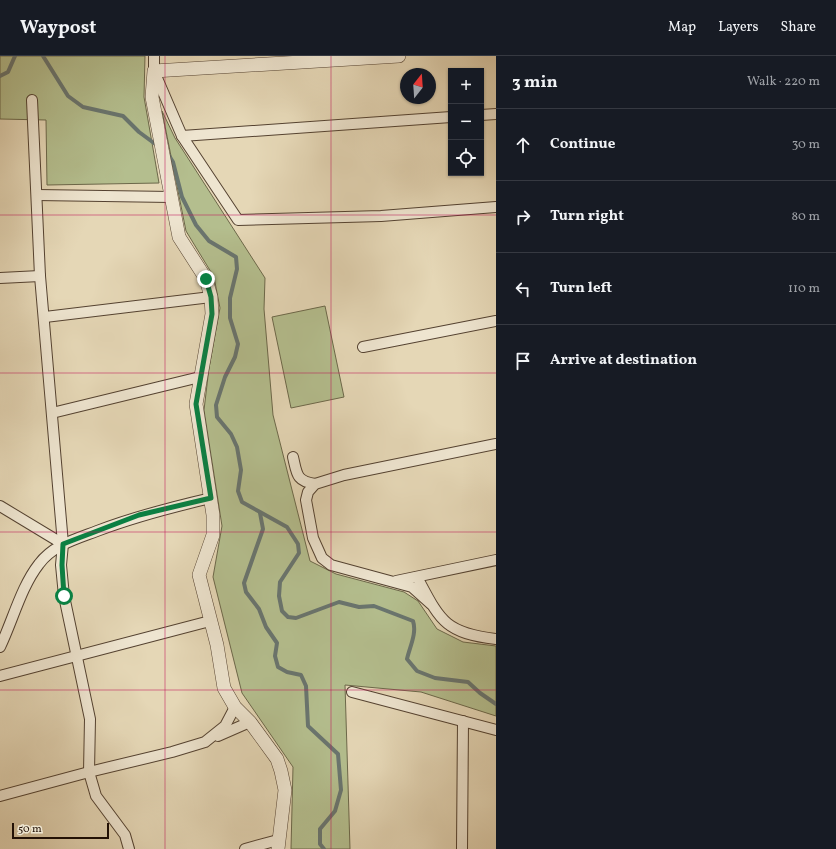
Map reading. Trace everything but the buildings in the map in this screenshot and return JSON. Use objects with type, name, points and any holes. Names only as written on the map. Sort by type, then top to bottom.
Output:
[{"type":"street","points":[[154,56],[152,97],[179,237],[206,279],[211,297],[212,314],[196,404],[211,498],[213,535],[199,575],[217,645],[224,688],[235,707],[250,722],[277,759],[281,771],[284,790],[278,844],[245,849]]},
{"type":"street","points":[[154,71],[399,56]]},
{"type":"street","points":[[154,71],[182,136],[238,220],[381,216],[496,207]]},
{"type":"street","points":[[32,100],[40,276],[45,318],[63,544],[62,565],[64,596],[90,719],[89,772],[96,796],[125,836],[129,849]]},
{"type":"street","points":[[484,115],[496,114]]},
{"type":"street","points":[[182,136],[448,117]]},
{"type":"street","points":[[37,195],[171,197]]},
{"type":"street","points":[[0,278],[40,276]]},
{"type":"street","points":[[45,318],[211,297]]},
{"type":"street","points":[[363,347],[496,321]]},
{"type":"street","points":[[52,413],[200,377]]},
{"type":"street","points":[[292,457],[297,475],[304,482],[315,484],[344,475],[496,444]]},
{"type":"street","points":[[315,484],[308,492],[306,500],[313,538],[322,558],[331,565],[395,581],[412,587],[432,604]]},
{"type":"street","points":[[0,647],[26,587],[39,564],[48,554],[63,544],[139,515],[211,498]]},
{"type":"street","points":[[0,506],[63,544]]},
{"type":"street","points":[[395,581],[496,560]]},
{"type":"street","points":[[417,577],[432,604],[445,623],[454,630],[471,635],[496,639]]},
{"type":"street","points":[[0,676],[210,621]]},
{"type":"street","points":[[352,692],[496,730]]},
{"type":"street","points":[[205,742],[225,726],[235,707]]},
{"type":"street","points":[[462,849],[464,721]]},
{"type":"street","points":[[0,796],[172,752],[205,742],[250,722]]},
{"type":"green space","points":[[0,56],[145,56],[144,97],[159,183],[47,185],[46,120],[0,119]]},
{"type":"green space","points":[[162,111],[175,138],[265,278],[264,309],[273,415],[310,561],[336,574],[404,592],[418,601],[437,629],[463,642],[496,646],[496,716],[421,692],[345,685],[350,849],[291,849],[293,767],[242,693],[213,577],[222,526],[204,410],[209,368],[220,308],[214,277],[186,231]]},
{"type":"green space","points":[[325,306],[344,397],[291,408],[272,317]]},
{"type":"waterway","points":[[0,76],[8,72],[15,56]]},
{"type":"waterway","points":[[43,56],[68,96],[83,107],[123,116],[139,132],[158,146]]},
{"type":"waterway","points":[[168,154],[173,162],[182,197],[196,225],[209,241],[236,257],[237,269],[230,298],[230,318],[238,344],[235,357],[225,377],[216,405],[217,417],[231,434],[237,447],[241,470],[238,491],[242,502],[287,527],[298,544],[299,553],[280,582],[279,596],[282,611],[288,617],[296,618],[339,602],[359,607],[374,606],[413,621],[414,635],[407,659],[417,671],[435,678],[468,682],[480,693],[496,704]]},
{"type":"waterway","points":[[260,513],[263,529],[244,583],[246,592],[259,609],[266,627],[277,643],[275,656],[278,667],[287,672],[301,675],[306,686],[308,726],[338,754],[341,790],[335,811],[320,829],[320,844],[324,849]]},
{"type":"route","points":[[64,596],[62,565],[63,544],[139,515],[211,498],[198,428],[196,404],[202,358],[212,314],[211,297],[206,279]]}]
